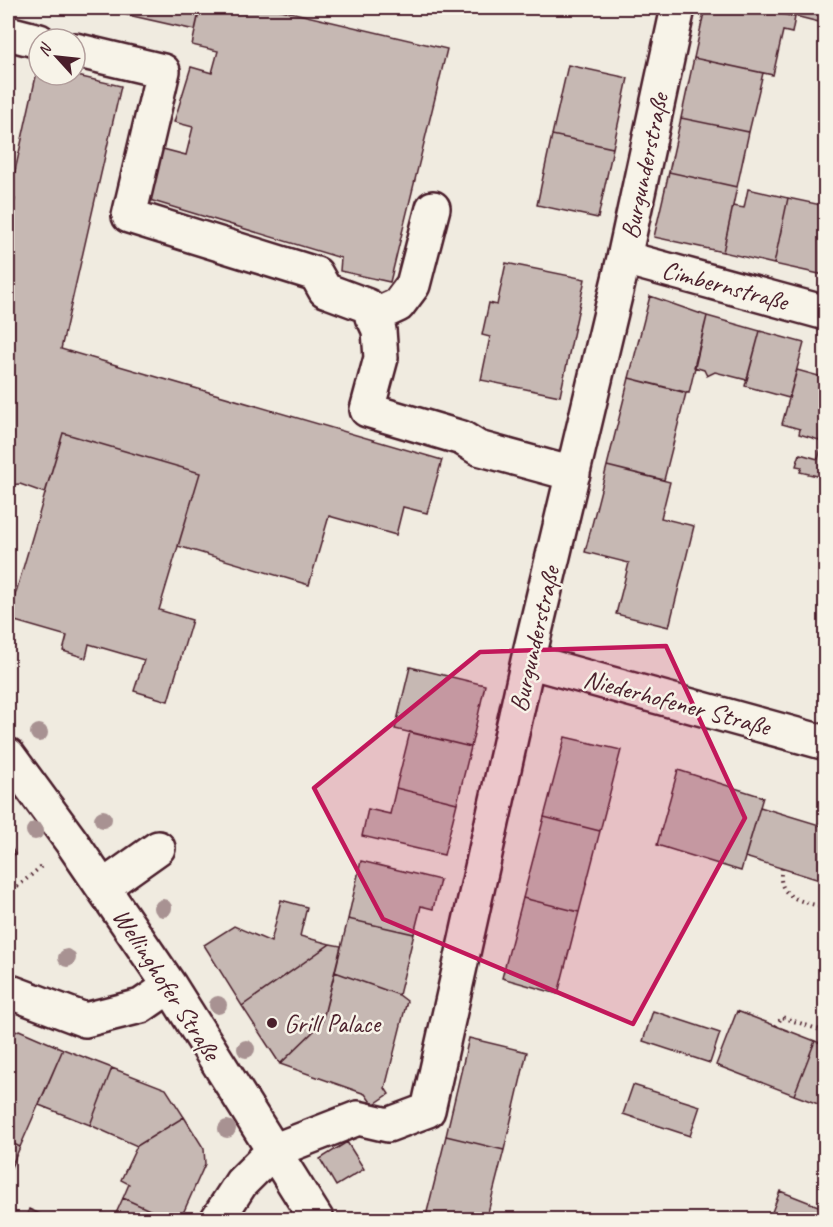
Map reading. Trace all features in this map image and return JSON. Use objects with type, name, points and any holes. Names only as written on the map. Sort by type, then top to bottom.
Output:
[{"type":"street","name":"Burgunderstraße","points":[[273,1151],[358,1118],[388,1125],[428,1110],[528,661],[624,258],[678,8]]},
{"type":"street","points":[[8,33],[27,38]]},
{"type":"street","points":[[87,53],[163,71],[129,216],[316,274],[325,290],[368,306],[379,330],[381,358],[367,410],[462,438],[478,448],[573,474]]},
{"type":"street","points":[[372,317],[398,305],[413,285],[433,208]]},
{"type":"street","name":"Cimbernstraße","points":[[624,258],[825,313]]},
{"type":"street","name":"Niederhofener Straße","points":[[528,661],[825,743]]},
{"type":"street","name":"Wellinghofer Straße","points":[[8,755],[103,887],[170,986],[317,1220]]},
{"type":"street","points":[[103,887],[158,848]]},
{"type":"street","points":[[8,991],[85,1020],[141,1005],[170,986]]},
{"type":"street","points":[[217,1220],[241,1183],[273,1151]]},
{"type":"path","points":[[782,868],[780,876],[782,886],[790,897],[825,908]]},
{"type":"path","points":[[8,895],[22,882]]},
{"type":"path","points":[[776,1026],[782,1017],[825,1032]]},
{"type":"highlighted area","points":[[666,646],[745,818],[633,1024],[383,919],[314,788],[480,652]]},
{"type":"building","points":[[97,8],[200,8],[195,30]]},
{"type":"building","points":[[200,8],[273,8],[447,49],[390,282],[340,271],[341,258],[143,198],[159,148],[186,155],[193,127],[174,122],[191,67],[212,73],[218,51],[192,45]]},
{"type":"building","points":[[705,8],[754,8],[795,17],[792,33],[783,31],[773,75],[694,58]]},
{"type":"building","points":[[793,8],[826,8],[823,23],[791,15]]},
{"type":"building","points":[[694,58],[763,73],[749,132],[681,118]]},
{"type":"building","points":[[568,65],[628,78],[613,148],[552,135]]},
{"type":"building","points":[[87,78],[121,86],[61,349],[442,460],[427,513],[403,507],[396,535],[329,516],[309,585],[178,546],[200,473],[63,433],[45,493],[20,484],[8,485],[8,231],[15,199],[9,198],[34,87],[87,87]]},
{"type":"building","points":[[681,118],[749,132],[737,187],[669,172]]},
{"type":"building","points":[[552,135],[613,148],[598,218],[537,205]]},
{"type":"building","points":[[669,172],[737,187],[723,252],[654,237]]},
{"type":"building","points":[[748,189],[788,198],[774,264],[723,252],[733,206],[744,208]]},
{"type":"building","points":[[788,198],[826,206],[824,275],[774,264]]},
{"type":"building","points":[[506,263],[585,279],[560,396],[481,380],[490,337],[482,335],[489,303],[497,305]]},
{"type":"building","points":[[650,296],[707,316],[689,393],[629,378]]},
{"type":"building","points":[[707,316],[760,331],[747,380],[715,372],[707,376],[704,370],[694,367]]},
{"type":"building","points":[[760,331],[804,343],[789,398],[745,386]]},
{"type":"building","points":[[797,370],[826,378],[826,442],[799,434],[800,429],[782,424]]},
{"type":"building","points":[[629,378],[686,393],[664,480],[607,466]]},
{"type":"building","points":[[63,433],[200,473],[159,610],[192,620],[168,701],[134,691],[144,660],[89,644],[86,658],[63,651],[67,636],[8,619]]},
{"type":"building","points":[[823,441],[826,442],[826,478],[800,472],[802,467],[796,466],[800,454],[818,459]]},
{"type":"building","points":[[607,466],[670,482],[661,518],[694,526],[669,627],[616,614],[629,563],[585,552]]},
{"type":"building","points":[[410,667],[485,685],[471,747],[395,729]]},
{"type":"building","points":[[410,732],[471,747],[457,803],[396,788]]},
{"type":"building","points":[[565,737],[621,750],[600,831],[544,817]]},
{"type":"building","points":[[678,770],[763,797],[741,871],[657,845]]},
{"type":"building","points":[[396,788],[457,803],[444,855],[362,836],[368,809],[390,814]]},
{"type":"building","points":[[760,807],[826,827],[826,882],[745,857]]},
{"type":"building","points":[[544,817],[600,831],[579,912],[523,898]]},
{"type":"building","points":[[8,842],[15,854],[8,859]]},
{"type":"building","points":[[361,861],[440,880],[433,909],[421,906],[414,934],[348,919]]},
{"type":"building","points":[[523,898],[579,912],[558,994],[502,978]]},
{"type":"building","points":[[281,900],[307,907],[300,936],[330,944],[242,1006],[204,945],[234,926],[271,942]]},
{"type":"building","points":[[348,919],[414,934],[399,995],[335,972]]},
{"type":"building","points":[[330,944],[341,946],[322,1023],[280,1064],[242,1006]]},
{"type":"building","points":[[335,972],[399,995],[407,1001],[385,1088],[389,1094],[373,1105],[365,1094],[280,1064],[322,1023]]},
{"type":"building","points":[[653,1011],[720,1033],[710,1063],[643,1041]]},
{"type":"building","points":[[737,1011],[815,1041],[794,1095],[716,1065]]},
{"type":"building","points":[[19,1030],[63,1049],[20,1147],[8,1141],[8,1036]]},
{"type":"building","points":[[469,1038],[527,1052],[504,1150],[446,1136]]},
{"type":"building","points":[[815,1041],[826,1045],[826,1107],[794,1095]]},
{"type":"building","points":[[63,1049],[112,1068],[90,1125],[39,1105]]},
{"type":"building","points":[[112,1068],[166,1089],[184,1117],[137,1146],[90,1125]]},
{"type":"building","points":[[633,1085],[700,1106],[690,1136],[623,1114]]},
{"type":"building","points":[[184,1117],[204,1149],[205,1164],[180,1220],[172,1220],[123,1198],[129,1184],[121,1180],[137,1146]]},
{"type":"building","points":[[446,1136],[504,1150],[486,1220],[425,1220]]},
{"type":"building","points":[[8,1141],[20,1147],[8,1174]]},
{"type":"building","points":[[347,1142],[364,1169],[336,1186],[320,1159]]},
{"type":"building","points":[[780,1191],[826,1209],[826,1220],[769,1220]]},
{"type":"building","points":[[123,1198],[172,1220],[113,1220]]},
{"type":"building","points":[[29,1209],[53,1220],[25,1220]]},
{"type":"place","name":"Grill Palace","points":[[272,1023]]}]
